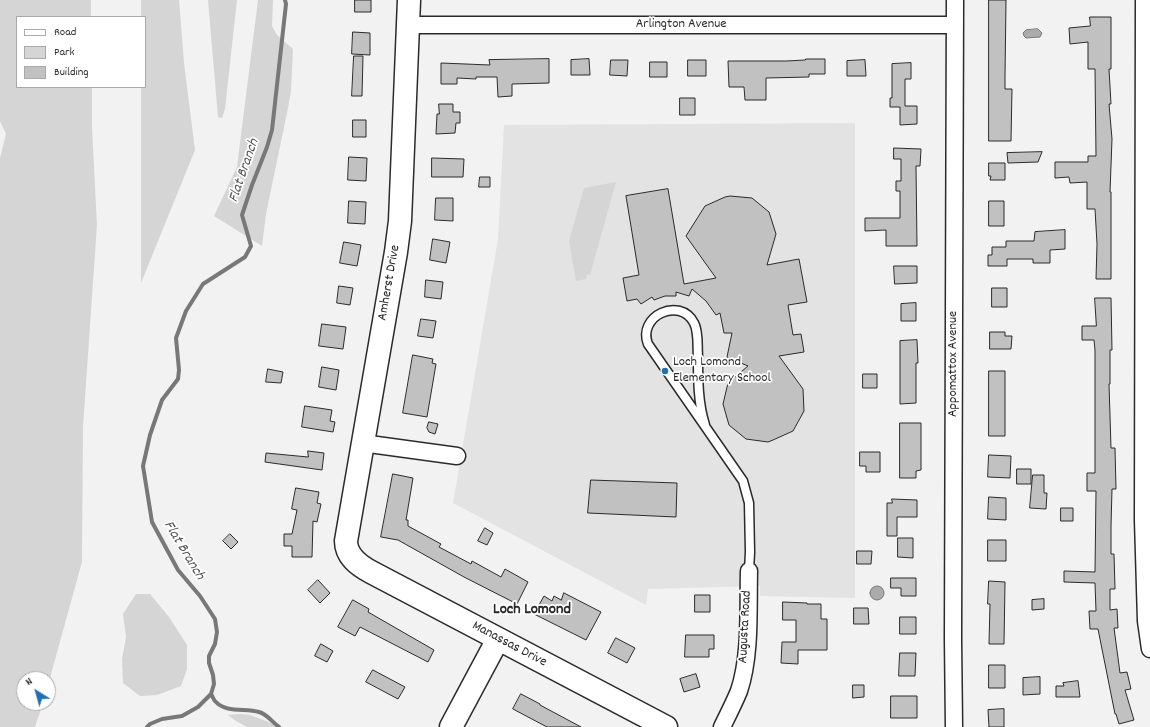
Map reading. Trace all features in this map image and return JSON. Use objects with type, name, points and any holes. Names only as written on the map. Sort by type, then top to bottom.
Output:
[{"type":"street","name":"Amherst Drive","points":[[354,560],[347,550],[346,540],[396,252],[400,220],[409,0]]},
{"type":"street","name":"Appomattox Avenue","points":[[954,727],[955,0]]},
{"type":"street","points":[[1144,0],[1147,223],[1143,520],[1147,584],[1146,621],[1150,649]]},
{"type":"street","name":"Arlington Avenue","points":[[408,25],[954,25]]},
{"type":"street","points":[[362,443],[457,456]]},
{"type":"street","name":"Manassas Drive","points":[[354,560],[371,572],[666,727]]},
{"type":"street","name":"Augusta Road","points":[[722,727],[739,690],[744,667],[746,653],[749,571]]},
{"type":"street","points":[[451,727],[498,639]]},
{"type":"lane","points":[[705,425],[699,402],[697,335],[694,323],[680,311],[668,310],[661,312],[651,320],[648,325],[646,338],[648,344],[705,425],[736,469],[747,492],[749,503],[749,571]]},
{"type":"shaded area","points":[[1038,29],[1042,33],[1040,37],[1026,38],[1024,36],[1023,33],[1026,30]]},
{"type":"shaded area","name":"Loch Lomond Elementary School","points":[[855,123],[855,598],[760,596],[760,586],[648,589],[646,605],[453,503],[498,239],[504,125]]},
{"type":"shaded area","points":[[877,586],[882,588],[884,593],[882,598],[877,600],[872,598],[870,593],[872,588]]},
{"type":"green space","points":[[0,0],[91,0],[91,16],[16,16],[16,88],[92,88],[92,128],[97,225],[83,427],[82,562],[52,671],[16,671],[16,711],[40,711],[35,727],[0,727],[0,158],[6,134],[0,121]]},
{"type":"green space","points":[[141,0],[179,0],[184,63],[195,150],[141,283],[141,88],[146,88],[146,16],[141,16]]},
{"type":"green space","points":[[208,0],[237,0],[225,109],[222,118],[218,117]]},
{"type":"green space","points":[[258,0],[273,0],[272,26],[277,35],[293,49],[291,91],[266,214],[262,246],[214,216],[237,167]]},
{"type":"green space","points":[[616,182],[590,275],[587,274],[586,279],[576,281],[569,241],[584,188]]},
{"type":"green space","points":[[136,594],[150,594],[169,617],[187,645],[187,669],[181,686],[157,695],[140,696],[123,683],[122,659],[126,637],[123,614]]},
{"type":"green space","points":[[228,715],[250,715],[282,727],[247,727]]},
{"type":"building","points":[[355,0],[371,0],[371,12],[355,12]]},
{"type":"building","points":[[989,0],[1006,0],[1005,89],[1012,89],[1011,141],[989,141]]},
{"type":"building","points":[[1090,17],[1111,17],[1111,69],[1109,69],[1111,104],[1109,104],[1112,139],[1110,192],[1111,279],[1096,279],[1097,244],[1095,209],[1087,209],[1087,182],[1070,183],[1069,177],[1055,178],[1055,162],[1088,162],[1088,156],[1096,156],[1095,69],[1088,69],[1088,42],[1070,44],[1069,28],[1090,26]]},
{"type":"building","points":[[353,32],[370,33],[370,55],[352,54]]},
{"type":"building","points":[[354,56],[363,56],[362,96],[352,96]]},
{"type":"building","points":[[549,59],[549,83],[512,84],[512,96],[498,97],[497,77],[476,77],[476,79],[457,78],[457,84],[441,84],[441,63],[490,65],[489,60]]},
{"type":"building","points":[[589,59],[590,75],[571,75],[571,60]]},
{"type":"building","points":[[825,59],[825,74],[809,74],[809,77],[766,78],[766,100],[745,100],[744,87],[729,87],[728,61],[786,61]]},
{"type":"building","points":[[611,60],[628,60],[627,76],[610,75]]},
{"type":"building","points":[[688,60],[706,60],[706,76],[688,76]]},
{"type":"building","points":[[865,60],[866,76],[847,76],[847,61]]},
{"type":"building","points":[[650,62],[667,62],[667,77],[650,77]]},
{"type":"building","points":[[911,63],[911,79],[905,79],[905,106],[917,106],[917,124],[900,125],[900,107],[890,107],[890,98],[892,98],[892,64]]},
{"type":"building","points":[[680,98],[695,98],[695,115],[680,115]]},
{"type":"building","points":[[439,104],[453,104],[453,112],[460,112],[460,123],[456,123],[455,133],[436,134]]},
{"type":"building","points":[[353,120],[366,120],[366,137],[353,137]]},
{"type":"building","points":[[894,148],[921,149],[920,166],[916,166],[917,246],[886,246],[886,230],[865,231],[865,218],[900,218],[900,191],[896,191],[896,181],[901,181],[901,159],[894,159]]},
{"type":"building","points":[[1042,152],[1038,162],[1008,163],[1007,153]]},
{"type":"building","points":[[349,157],[367,158],[366,181],[348,180]]},
{"type":"building","points":[[432,158],[464,159],[463,177],[432,177]]},
{"type":"building","points":[[989,163],[1005,163],[1005,180],[990,180],[991,176],[989,176]]},
{"type":"building","points":[[480,177],[490,177],[490,187],[479,187]]},
{"type":"building","points":[[668,189],[684,284],[716,278],[686,236],[705,206],[725,197],[752,198],[769,212],[776,234],[767,265],[799,259],[807,302],[788,305],[793,335],[801,334],[804,352],[779,356],[803,389],[804,411],[793,431],[768,442],[746,439],[729,425],[723,404],[728,383],[748,366],[727,357],[732,333],[724,333],[720,313],[716,315],[706,301],[692,289],[689,296],[676,292],[676,296],[665,296],[654,300],[652,297],[641,304],[637,299],[627,301],[623,278],[639,275],[626,196]]},
{"type":"building","points":[[436,198],[453,198],[453,221],[435,220]]},
{"type":"building","points":[[349,201],[366,202],[365,224],[348,223]]},
{"type":"building","points":[[989,201],[1004,201],[1004,226],[989,226]]},
{"type":"building","points":[[1065,230],[1065,249],[1050,250],[1050,263],[1033,263],[1033,259],[1007,259],[1007,266],[988,266],[988,255],[992,255],[992,247],[1006,247],[1006,241],[1034,241],[1035,232]]},
{"type":"building","points":[[433,239],[450,242],[446,263],[430,260]]},
{"type":"building","points":[[344,242],[361,245],[357,266],[340,263]]},
{"type":"building","points":[[894,266],[917,266],[917,283],[895,284]]},
{"type":"building","points":[[426,280],[443,282],[441,299],[425,297]]},
{"type":"building","points":[[339,286],[353,288],[350,305],[337,303]]},
{"type":"building","points":[[992,288],[1007,288],[1007,307],[992,307]]},
{"type":"building","points":[[1095,298],[1111,298],[1112,350],[1110,350],[1109,384],[1111,448],[1115,448],[1116,489],[1112,489],[1111,554],[1114,554],[1115,589],[1110,589],[1110,610],[1117,609],[1118,628],[1114,628],[1120,673],[1127,672],[1131,689],[1125,690],[1134,720],[1119,724],[1115,714],[1098,629],[1090,629],[1089,611],[1096,611],[1095,583],[1064,582],[1064,571],[1095,572],[1096,491],[1087,491],[1087,473],[1095,473],[1095,350],[1094,340],[1082,340],[1082,326],[1096,326]]},
{"type":"building","points":[[916,303],[916,321],[901,321],[901,304]]},
{"type":"building","points":[[421,319],[436,321],[433,338],[418,336]]},
{"type":"building","points":[[322,324],[346,327],[343,349],[319,346]]},
{"type":"building","points":[[990,332],[1005,332],[1005,336],[1012,336],[1011,349],[990,349]]},
{"type":"building","points":[[917,340],[918,363],[916,363],[916,403],[900,404],[900,341]]},
{"type":"building","points":[[413,355],[433,359],[432,363],[436,364],[427,417],[403,413]]},
{"type":"building","points":[[322,367],[339,370],[336,390],[319,387]]},
{"type":"building","points":[[268,369],[283,372],[281,383],[266,382]]},
{"type":"building","points":[[989,371],[1005,371],[1005,436],[989,436]]},
{"type":"building","points":[[863,374],[877,374],[877,388],[863,388]]},
{"type":"building","points":[[305,406],[332,410],[330,421],[335,422],[333,432],[302,427]]},
{"type":"building","points":[[429,422],[438,424],[435,434],[429,432],[427,428]]},
{"type":"building","points":[[900,423],[921,423],[921,470],[916,471],[916,478],[900,478]]},
{"type":"building","points":[[308,451],[324,453],[322,470],[265,462],[266,453],[308,457]]},
{"type":"building","points":[[860,452],[880,452],[880,472],[866,472],[866,466],[860,466]]},
{"type":"building","points":[[989,455],[1011,456],[1010,478],[988,477]]},
{"type":"building","points":[[1017,469],[1031,469],[1031,484],[1017,484]]},
{"type":"building","points":[[393,474],[413,478],[406,520],[408,520],[408,526],[441,544],[439,547],[471,564],[472,561],[501,577],[505,569],[528,582],[517,604],[464,577],[398,540],[381,537]]},
{"type":"building","points":[[1033,475],[1044,475],[1044,493],[1047,493],[1046,509],[1030,508]]},
{"type":"building","points":[[591,480],[677,483],[676,517],[588,513]]},
{"type":"building","points":[[296,488],[319,492],[317,503],[321,504],[317,522],[313,521],[312,557],[292,557],[292,546],[284,546],[284,534],[292,534],[297,510],[292,509]]},
{"type":"building","points":[[989,497],[1006,498],[1006,520],[988,519]]},
{"type":"building","points":[[892,499],[917,500],[917,517],[897,517],[897,536],[887,536],[887,503],[892,503]]},
{"type":"building","points":[[1061,508],[1073,508],[1073,521],[1061,521]]},
{"type":"building","points":[[485,528],[493,533],[487,545],[478,541]]},
{"type":"building","points":[[230,534],[238,542],[231,549],[223,541]]},
{"type":"building","points":[[898,538],[913,538],[913,558],[898,557]]},
{"type":"building","points":[[988,540],[1006,540],[1006,561],[988,561]]},
{"type":"building","points":[[857,551],[872,551],[871,564],[857,564]]},
{"type":"building","points":[[891,578],[916,578],[916,596],[901,596],[901,588],[891,588]]},
{"type":"building","points":[[318,580],[330,593],[320,603],[308,590]]},
{"type":"building","points":[[989,581],[1005,582],[1004,644],[989,644]]},
{"type":"building","points":[[564,593],[601,612],[586,640],[534,614],[544,596],[552,601],[554,596],[561,600]]},
{"type":"building","points":[[695,595],[710,595],[710,612],[695,612]]},
{"type":"building","points":[[1044,599],[1044,609],[1032,610],[1032,600]]},
{"type":"building","points":[[353,600],[369,609],[368,612],[434,650],[428,662],[360,627],[355,636],[338,627]]},
{"type":"building","points":[[783,602],[821,604],[821,619],[827,619],[827,650],[798,650],[798,664],[781,663],[782,642],[796,642],[796,620],[783,620]]},
{"type":"building","points":[[854,608],[868,608],[869,624],[854,624]]},
{"type":"building","points":[[900,617],[916,617],[916,634],[900,634]]},
{"type":"building","points":[[686,635],[714,635],[714,649],[709,649],[709,657],[685,657]]},
{"type":"building","points":[[616,638],[635,648],[627,663],[608,653]]},
{"type":"building","points":[[321,644],[333,651],[327,662],[315,656]]},
{"type":"building","points":[[900,653],[916,653],[915,676],[899,676]]},
{"type":"building","points":[[989,665],[1005,665],[1005,688],[989,688]]},
{"type":"building","points":[[373,670],[405,687],[398,699],[366,682]]},
{"type":"building","points":[[696,674],[700,687],[684,692],[680,679]]},
{"type":"building","points":[[1040,677],[1040,694],[1023,695],[1023,678]]},
{"type":"building","points":[[1078,681],[1080,697],[1056,697],[1056,686],[1064,686],[1063,683]]},
{"type":"building","points":[[853,685],[864,685],[864,697],[853,698]]},
{"type":"building","points":[[521,694],[581,727],[547,727],[513,709]]},
{"type":"building","points":[[891,696],[917,696],[917,718],[891,718]]},
{"type":"building","points":[[1004,709],[1004,727],[989,727],[988,710]]},
{"type":"waterway","name":"Flat Branch","points":[[147,727],[150,724],[162,719],[182,716],[198,707],[211,694],[214,684],[209,663],[209,656],[215,644],[217,632],[215,619],[200,596],[178,570],[152,522],[143,466],[150,435],[162,400],[178,379],[179,370],[176,338],[186,311],[203,284],[245,257],[251,246],[242,215],[272,130],[286,4],[285,0]]},
{"type":"waterway","points":[[211,694],[215,701],[225,708],[262,713],[279,727]]},
{"type":"place","name":"Loch Lomond Elementary School","points":[[665,371]]},
{"type":"district","name":"Loch Lomond","points":[[532,611]]}]
